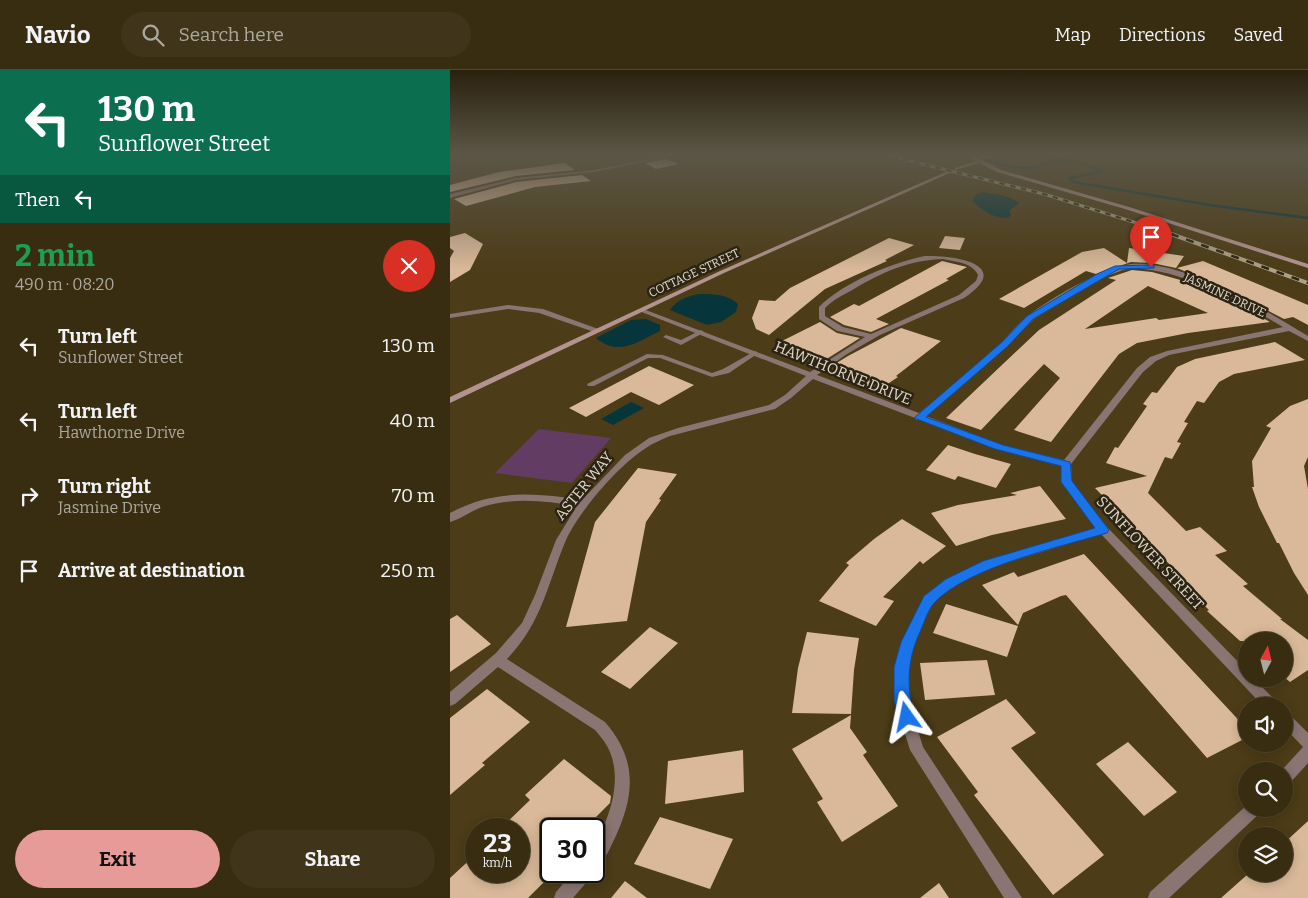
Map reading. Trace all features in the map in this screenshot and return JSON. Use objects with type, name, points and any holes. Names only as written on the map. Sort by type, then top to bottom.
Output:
[{"type":"street","points":[[450,196],[464,193]]},
{"type":"street","name":"COTTAGE STREET","points":[[450,400],[722,272],[903,193]]},
{"type":"street","points":[[1074,193],[1308,266]]},
{"type":"street","name":"ASTER WAY","points":[[450,700],[514,644],[541,598],[562,538],[585,504],[632,452],[652,440],[774,406],[813,375],[870,336],[956,299],[978,285],[982,279],[981,274],[978,269],[969,263],[956,259],[929,256],[907,260],[829,300],[821,308],[822,317],[831,325],[870,336]]},
{"type":"street","name":"JASMINE DRIVE","points":[[919,418],[1005,344],[1030,318],[1118,267],[1151,267],[1180,273],[1262,311],[1308,339]]},
{"type":"street","points":[[450,316],[508,307],[540,311],[597,330]]},
{"type":"street","name":"HAWTHORNE DRIVE","points":[[641,310],[813,375],[919,418],[999,447],[1066,464]]},
{"type":"street","points":[[1066,464],[1140,370],[1153,359],[1167,353],[1291,328]]},
{"type":"street","name":"SUNFLOWER STREET","points":[[1066,464],[1067,482],[1102,530],[1263,697]]},
{"type":"street","points":[[450,518],[463,510],[492,501],[524,496],[585,504]]},
{"type":"street","points":[[1014,898],[917,750],[902,701],[902,667],[908,642],[928,599],[951,582],[988,564],[1102,530]]},
{"type":"street","points":[[497,659],[600,726],[616,748],[623,776],[620,803],[605,844]]},
{"type":"street","points":[[1293,727],[1308,743]]},
{"type":"street","points":[[1293,769],[1308,752]]},
{"type":"street","points":[[1156,898],[1245,817]]},
{"type":"street","points":[[562,898],[575,883]]},
{"type":"lane","points":[[666,337],[681,343],[701,332]]},
{"type":"lane","points":[[591,384],[647,356],[660,356],[712,375],[726,372],[755,353]]},
{"type":"shaded area","points":[[539,429],[611,438],[572,483],[495,473]]},
{"type":"water","points":[[981,193],[997,194],[1019,203],[1009,211],[1011,215],[1008,218],[1003,218],[984,211],[972,201],[976,195]]},
{"type":"water","points":[[700,294],[720,295],[730,298],[738,304],[736,312],[721,322],[707,325],[670,310],[683,299]]},
{"type":"water","points":[[646,319],[660,325],[660,331],[636,343],[620,347],[612,346],[604,344],[596,338],[631,320]]},
{"type":"water","points":[[631,402],[644,408],[613,425],[601,419]]},
{"type":"building","points":[[477,193],[515,193],[466,206],[454,199]]},
{"type":"building","points":[[465,233],[483,244],[470,270],[450,282],[450,258],[454,251],[450,248],[450,237]]},
{"type":"building","points":[[945,236],[965,238],[960,250],[939,248]]},
{"type":"building","points":[[889,238],[914,245],[885,260],[887,261],[825,289],[769,335],[756,329],[752,318],[759,300],[775,301],[790,288]]},
{"type":"building","points":[[1104,248],[1127,263],[1129,248],[1184,256],[1176,268],[1152,263],[1131,262],[1096,274],[1086,271],[1024,308],[999,299],[1082,252]]},
{"type":"building","points":[[942,261],[967,267],[946,279],[949,280],[876,319],[889,324],[871,332],[844,325],[830,317],[854,304],[859,306]]},
{"type":"building","points":[[1203,261],[1308,305],[1308,325],[1293,317],[1284,319],[1223,287],[1177,268]]},
{"type":"building","points":[[1132,270],[1152,272],[1191,283],[1229,299],[1270,322],[1188,333],[1137,343],[1119,354],[1051,442],[1014,430],[1060,378],[1044,364],[981,430],[946,418],[1039,330],[1116,280],[1108,278]],"holes":[[[1148,286],[1208,313],[1159,320],[1156,318],[1085,329]]]},
{"type":"building","points":[[820,322],[837,333],[860,338],[825,360],[782,341]]},
{"type":"building","points":[[901,328],[941,341],[896,376],[898,377],[877,391],[831,372],[840,366],[835,364]]},
{"type":"building","points":[[1275,342],[1305,360],[1234,374],[1219,382],[1204,403],[1197,401],[1184,422],[1188,423],[1177,442],[1181,443],[1172,459],[1165,457],[1148,493],[1186,531],[1200,527],[1227,551],[1215,555],[1248,584],[1243,586],[1282,619],[1280,619],[1308,640],[1308,670],[1293,680],[1293,632],[1238,632],[1238,639],[1207,611],[1209,610],[1175,577],[1180,575],[1095,488],[1147,476],[1106,463],[1115,447],[1118,448],[1147,406],[1143,404],[1152,392],[1157,393],[1177,367],[1195,359]]},
{"type":"building","points":[[649,366],[694,385],[659,405],[631,392],[586,417],[569,408]]},
{"type":"building","points":[[1308,399],[1308,457],[1304,466],[1308,489],[1308,595],[1294,573],[1279,543],[1277,543],[1259,507],[1252,487],[1254,487],[1252,461],[1271,428],[1266,426],[1290,406]]},
{"type":"building","points":[[948,445],[1011,464],[996,488],[958,476],[955,480],[926,470]]},
{"type":"building","points":[[638,468],[677,474],[659,499],[661,500],[646,522],[627,621],[566,627],[595,522]]},
{"type":"building","points":[[1040,486],[1066,519],[992,535],[956,546],[931,513],[958,505],[1017,495],[1010,493]]},
{"type":"building","points":[[902,519],[946,546],[923,564],[920,561],[883,597],[894,601],[876,626],[819,601],[849,565],[846,563],[874,539]]},
{"type":"building","points":[[1084,554],[1238,719],[1238,742],[1207,758],[1066,595],[1023,613],[1018,625],[982,585],[1014,572],[1018,577]]},
{"type":"building","points":[[946,604],[1018,626],[1007,657],[933,633]]},
{"type":"building","points":[[457,615],[491,644],[450,672],[450,619]]},
{"type":"building","points":[[650,627],[678,643],[630,689],[601,672]]},
{"type":"building","points":[[807,632],[859,638],[854,670],[851,714],[792,713],[798,668]]},
{"type":"building","points":[[987,660],[995,695],[925,700],[920,663]]},
{"type":"building","points":[[487,689],[530,722],[482,763],[485,765],[450,795],[450,718]]},
{"type":"building","points":[[1006,699],[1036,733],[1011,748],[1104,855],[1053,895],[974,795],[978,792],[937,737]]},
{"type":"building","points":[[851,715],[850,728],[867,752],[863,755],[898,806],[842,842],[817,802],[823,799],[792,749]]},
{"type":"building","points":[[1128,742],[1177,792],[1144,816],[1096,764]]},
{"type":"building","points":[[743,750],[744,792],[665,804],[668,761]]},
{"type":"building","points":[[564,759],[611,796],[610,803],[595,818],[540,818],[540,883],[543,883],[528,898],[450,898],[450,878],[465,864],[465,883],[530,883],[530,818],[511,818],[530,800],[525,795]]},
{"type":"building","points":[[660,817],[733,839],[710,889],[634,864]]},
{"type":"building","points":[[1308,821],[1308,898],[1221,898],[1239,882],[1293,882],[1293,835]]},
{"type":"building","points":[[625,881],[647,898],[611,898]]},
{"type":"building","points":[[939,883],[949,898],[920,898]]},
{"type":"waterway","points":[[1137,193],[1216,206],[1308,218]]},
{"type":"railway","points":[[1038,193],[1175,235]]},
{"type":"railway","points":[[1171,234],[1308,283]]},
{"type":"route","points":[[907,717],[902,701],[902,667],[908,642],[928,599],[951,582],[988,564],[1102,530],[1073,493],[1067,482],[1066,464],[999,447],[919,418],[1005,344],[1030,318],[1118,267],[1151,267]]}]
